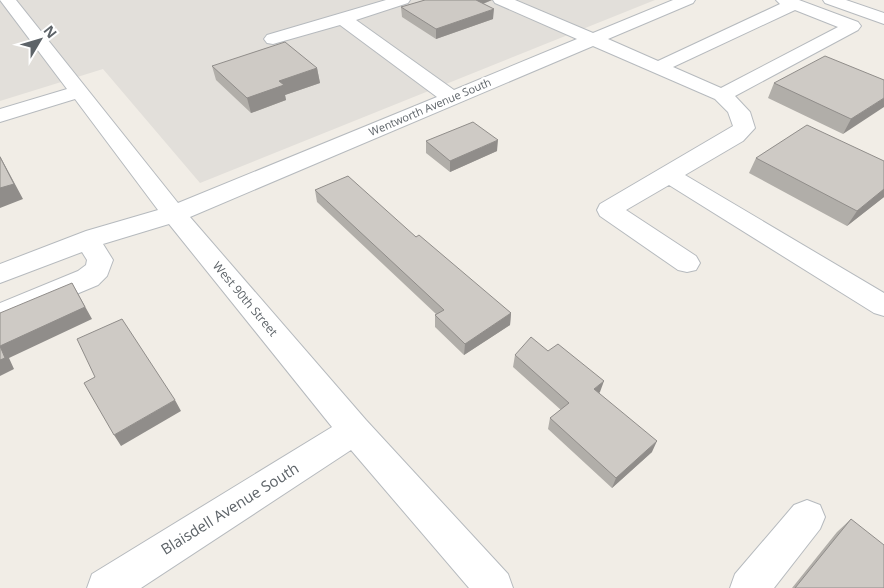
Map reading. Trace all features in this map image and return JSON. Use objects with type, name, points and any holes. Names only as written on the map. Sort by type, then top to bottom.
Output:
[{"type":"street","name":"West 90th Street","points":[[8,0],[174,214],[354,430],[494,588]]},
{"type":"street","points":[[273,39],[402,0]]},
{"type":"street","points":[[501,0],[722,95],[736,106],[742,117],[744,128],[735,136],[670,176],[609,210],[687,263]]},
{"type":"street","name":"Wentworth Avenue South","points":[[0,274],[87,240],[174,214],[687,0]]},
{"type":"street","points":[[831,0],[884,19]]},
{"type":"street","points":[[659,67],[789,2],[852,26],[722,95]]},
{"type":"street","points":[[525,10],[544,3]]},
{"type":"street","points":[[342,19],[452,98]]},
{"type":"street","points":[[0,116],[78,92]]},
{"type":"street","points":[[670,176],[884,306]]},
{"type":"street","points":[[0,315],[88,278],[98,269],[100,260],[87,240]]},
{"type":"street","name":"Blaisdell Avenue South","points":[[106,588],[354,430]]},
{"type":"street","points":[[749,588],[807,518]]},
{"type":"shaded area","points":[[0,0],[655,0],[200,183],[103,69],[0,101]]},
{"type":"building","points":[[425,0],[476,0],[494,9],[436,29],[401,7]]},
{"type":"building","points":[[285,42],[317,68],[279,81],[284,85],[247,98],[212,66]]},
{"type":"building","points":[[825,56],[884,80],[884,98],[851,119],[774,83]]},
{"type":"building","points":[[473,122],[498,140],[450,161],[426,141]]},
{"type":"building","points":[[807,125],[884,161],[884,189],[857,211],[756,158]]},
{"type":"building","points":[[0,157],[14,184],[0,188]]},
{"type":"building","points":[[348,176],[416,237],[419,235],[511,313],[465,344],[435,315],[444,310],[315,190]]},
{"type":"building","points":[[72,283],[85,307],[0,346],[0,313]]},
{"type":"building","points":[[122,319],[175,400],[114,435],[84,383],[95,377],[77,339]]},
{"type":"building","points":[[531,337],[548,351],[558,344],[604,381],[594,389],[657,441],[616,478],[550,418],[569,403],[515,355]]},
{"type":"building","points":[[0,346],[5,358],[0,360]]},
{"type":"building","points":[[851,519],[884,545],[884,588],[795,588]]}]
